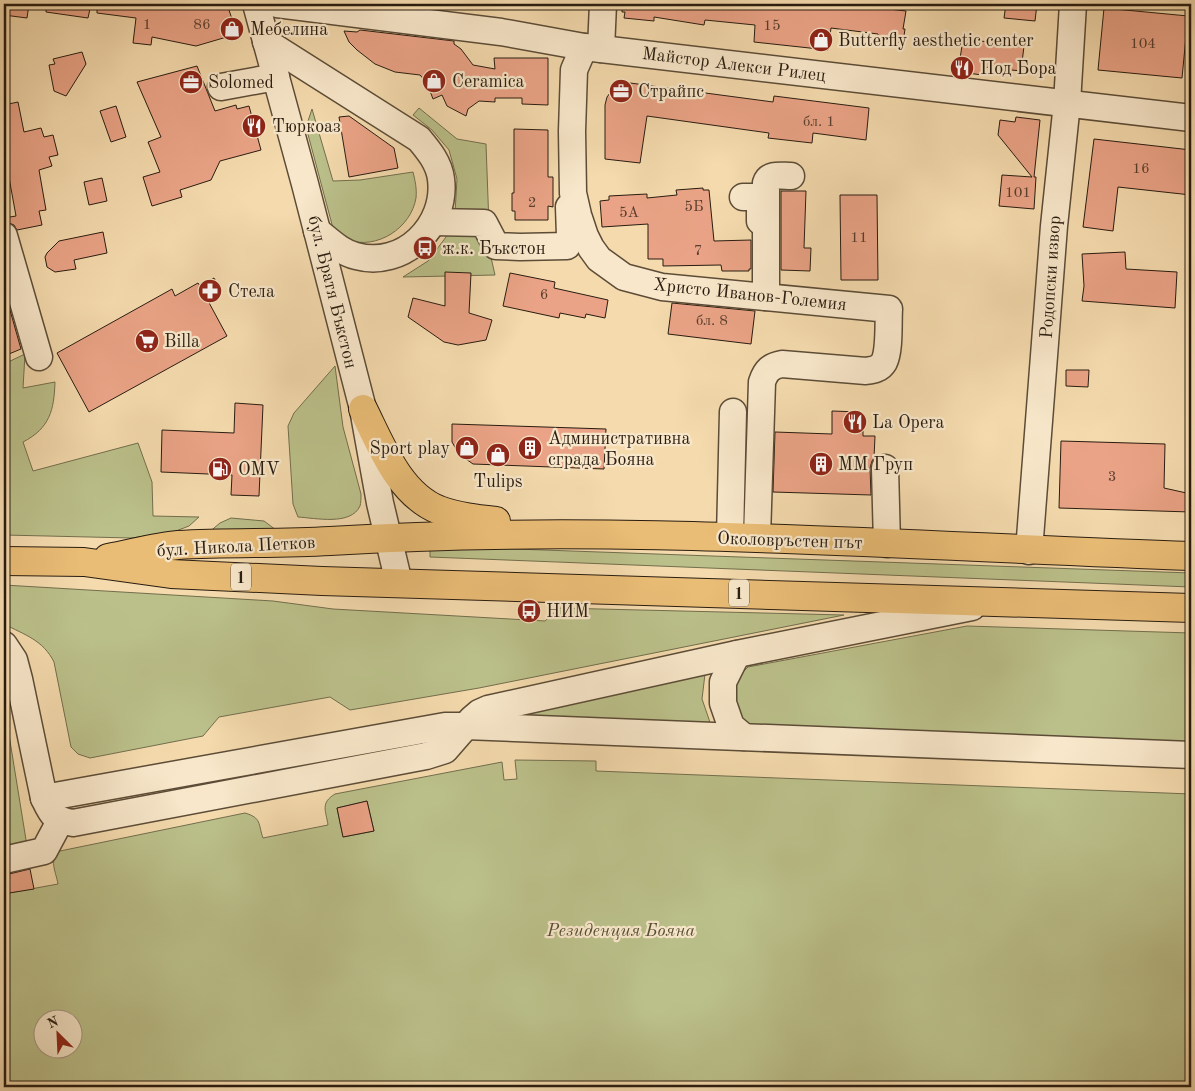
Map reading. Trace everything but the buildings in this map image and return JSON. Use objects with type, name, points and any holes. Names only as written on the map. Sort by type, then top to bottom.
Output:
[{"type":"highway","points":[[363,409],[390,463],[407,486],[420,498],[437,509],[462,517],[512,523],[546,534]]},
{"type":"highway","name":"Околовръстен път","points":[[388,537],[546,534],[756,537],[1191,556]]},
{"type":"highway","name":"бул. Никола Петков","points":[[84,562],[175,546],[311,542],[388,537]]},
{"type":"highway","name":"бул. Никола Петков","points":[[4,560],[84,562],[171,574],[399,583]]},
{"type":"highway","name":"1","points":[[399,583],[1191,608]]},
{"type":"street","name":"бул. Братя Бъкстон","points":[[256,4],[363,409],[399,583]]},
{"type":"street","name":"Майстор Алекси Рилец","points":[[277,4],[501,32],[592,48],[1191,118]]},
{"type":"street","points":[[592,48],[603,4]]},
{"type":"street","name":"Родопски извор","points":[[1029,550],[1054,226],[1067,103],[1073,4]]},
{"type":"street","points":[[266,42],[419,139],[433,156],[441,178],[441,201],[434,222],[420,240],[400,252],[378,258],[356,256],[335,246],[317,230]]},
{"type":"street","name":"Христо Иванов-Големия","points":[[592,48],[574,70],[573,193],[578,215],[591,248],[598,259],[624,276],[662,287],[889,309],[886,354],[883,363],[876,370],[866,371],[782,364],[773,366],[765,373],[762,382],[756,537]]},
{"type":"street","points":[[221,87],[276,78]]},
{"type":"street","points":[[762,297],[766,183],[767,179],[771,176],[791,176]]},
{"type":"street","points":[[434,222],[484,223],[496,246],[567,246],[570,236],[568,201],[573,193]]},
{"type":"street","points":[[743,197],[760,197],[762,297]]},
{"type":"street","points":[[4,236],[39,357]]},
{"type":"street","points":[[730,537],[733,412]]},
{"type":"street","points":[[884,468],[887,544]]},
{"type":"street","points":[[4,645],[14,660],[44,798],[50,812],[60,821],[73,823],[426,756],[445,750],[465,726],[479,713],[488,709],[737,654],[997,602]]},
{"type":"street","points":[[737,654],[724,682],[723,703],[731,726],[744,737]]},
{"type":"street","points":[[44,798],[445,726],[1191,755]]},
{"type":"street","points":[[198,770],[210,776],[214,784],[210,794],[204,798]]},
{"type":"street","points":[[4,860],[44,851],[60,821]]},
{"type":"green space","points":[[419,108],[457,139],[486,144],[490,253],[495,275],[403,277],[428,261],[446,237],[455,213],[457,179],[449,150],[432,130],[413,115]]},
{"type":"green space","points":[[312,109],[333,181],[360,180],[413,172],[416,198],[413,209],[400,227],[391,234],[370,242],[359,242],[348,240],[334,232],[306,127]]},
{"type":"green space","points":[[25,354],[23,388],[55,382],[52,410],[49,417],[39,431],[23,442],[33,471],[138,443],[152,482],[153,516],[199,517],[189,526],[176,531],[132,538],[4,535],[4,364]]},
{"type":"green space","points":[[335,366],[343,427],[361,494],[360,506],[355,512],[341,519],[298,517],[293,504],[288,426],[294,413]]},
{"type":"green space","points":[[231,518],[264,521],[280,533],[201,539],[220,523]]},
{"type":"green space","points":[[430,546],[1191,573],[1191,587],[430,557]]},
{"type":"green space","points":[[4,585],[273,601],[333,609],[545,621],[559,608],[844,615],[479,688],[350,710],[330,697],[219,717],[203,736],[90,758],[78,754],[71,747],[54,662],[50,655],[39,643],[4,624]]},
{"type":"green space","points":[[967,626],[1191,633],[1191,750],[742,728],[731,711],[735,680],[748,667]]},
{"type":"green space","points":[[705,674],[702,699],[713,731],[490,719]]},
{"type":"green space","points":[[4,704],[27,846],[4,852]]},
{"type":"green space","name":"Резиденция Бояна","points":[[515,760],[596,761],[596,771],[1191,794],[1191,1087],[4,1087],[4,867],[9,893],[58,884],[54,857],[60,851],[245,813],[257,819],[263,838],[328,825],[325,808],[327,801],[335,794],[502,762],[504,780],[517,779]],"holes":[[[367,801],[374,831],[343,837],[337,808]]]},
{"type":"place","name":"Мебелина","points":[[232,29]]},
{"type":"place","name":"Butterfly aesthetic center","points":[[821,40]]},
{"type":"place","name":"Под Бора","points":[[962,68]]},
{"type":"place","name":"Ceramica","points":[[434,81]]},
{"type":"place","name":"Solomed","points":[[191,82]]},
{"type":"place","name":"Страйпс","points":[[621,91]]},
{"type":"place","name":"Тюркоаз","points":[[254,126]]},
{"type":"place","name":"ж.к. Бъкстон","points":[[425,248]]},
{"type":"place","name":"Стела","points":[[210,291]]},
{"type":"place","name":"Billa","points":[[147,341]]},
{"type":"place","name":"La Opera","points":[[855,422]]},
{"type":"place","name":"Sport play","points":[[467,448]]},
{"type":"place","name":"Административна сграда Бояна","points":[[530,448]]},
{"type":"place","name":"Tulips","points":[[498,455]]},
{"type":"place","name":"ММ Груп","points":[[821,464]]},
{"type":"place","name":"OMV","points":[[220,469]]},
{"type":"place","name":"НИМ","points":[[529,611]]}]
